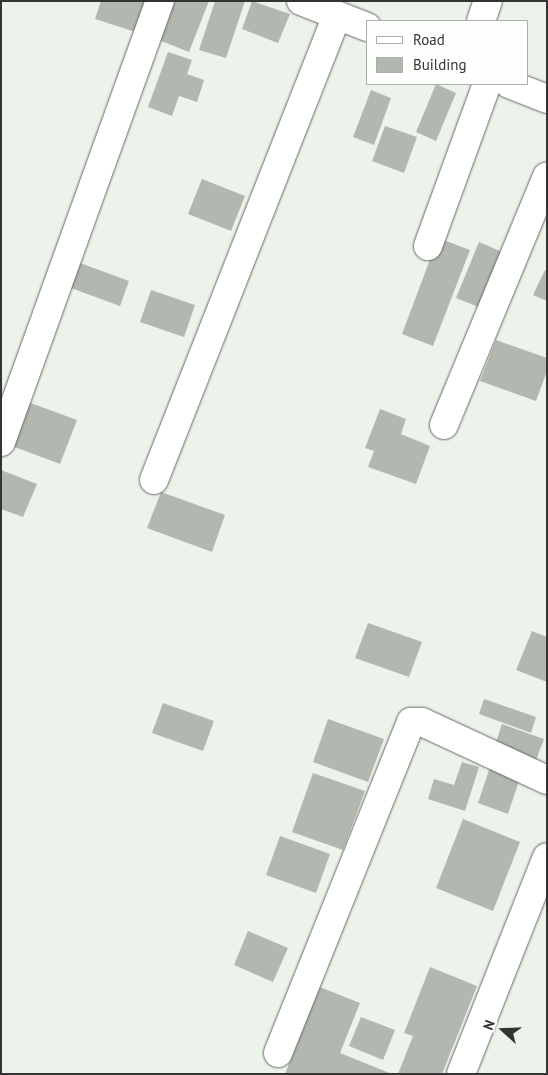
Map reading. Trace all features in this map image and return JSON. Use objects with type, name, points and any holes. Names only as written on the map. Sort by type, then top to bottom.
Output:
[{"type":"street","points":[[1,442],[160,1]]},
{"type":"street","points":[[301,1],[366,27]]},
{"type":"street","points":[[480,20],[488,1]]},
{"type":"street","points":[[154,480],[337,16]]},
{"type":"street","points":[[428,246],[487,85]]},
{"type":"street","points":[[512,85],[547,99]]},
{"type":"street","points":[[444,425],[547,176]]},
{"type":"street","points":[[278,1054],[411,722],[422,722],[547,780]]},
{"type":"street","points":[[461,1074],[547,857]]},
{"type":"building","points":[[101,1],[152,1],[142,34],[95,19]]},
{"type":"building","points":[[174,1],[209,1],[189,52],[159,40]]},
{"type":"building","points":[[215,1],[245,1],[226,58],[199,50]]},
{"type":"building","points":[[252,1],[290,14],[278,43],[242,29]]},
{"type":"building","points":[[168,52],[192,60],[187,74],[204,80],[197,102],[179,96],[172,116],[148,107]]},
{"type":"building","points":[[436,85],[456,93],[436,141],[416,132]]},
{"type":"building","points":[[371,90],[391,98],[374,145],[353,137]]},
{"type":"building","points":[[385,126],[417,137],[404,173],[372,161]]},
{"type":"building","points":[[202,179],[245,196],[231,231],[188,214]]},
{"type":"building","points":[[438,238],[470,250],[433,346],[402,334]]},
{"type":"building","points":[[479,242],[509,255],[486,310],[456,298]]},
{"type":"building","points":[[80,263],[129,281],[120,306],[71,288]]},
{"type":"building","points":[[545,270],[547,271],[547,301],[533,295]]},
{"type":"building","points":[[151,290],[195,305],[184,337],[140,322]]},
{"type":"building","points":[[496,340],[547,358],[547,371],[536,401],[480,381]]},
{"type":"building","points":[[28,402],[77,420],[60,464],[12,446]]},
{"type":"building","points":[[380,409],[406,419],[401,434],[430,446],[416,484],[368,467],[374,451],[365,448]]},
{"type":"building","points":[[1,470],[37,484],[23,517],[1,509]]},
{"type":"building","points":[[161,492],[225,515],[212,552],[147,528]]},
{"type":"building","points":[[368,623],[422,642],[409,677],[355,658]]},
{"type":"building","points":[[532,631],[547,637],[547,682],[516,670]]},
{"type":"building","points":[[484,699],[536,717],[531,733],[479,714]]},
{"type":"building","points":[[163,703],[214,721],[203,751],[152,733]]},
{"type":"building","points":[[328,719],[384,739],[368,782],[313,762]]},
{"type":"building","points":[[502,724],[544,739],[535,763],[494,748]]},
{"type":"building","points":[[462,762],[479,767],[465,811],[428,799],[434,779],[454,785]]},
{"type":"building","points":[[490,767],[520,778],[508,814],[478,803]]},
{"type":"building","points":[[313,773],[365,791],[343,850],[292,832]]},
{"type":"building","points":[[463,819],[520,842],[493,911],[436,888]]},
{"type":"building","points":[[280,836],[330,854],[316,893],[266,875]]},
{"type":"building","points":[[248,931],[288,948],[273,982],[234,965]]},
{"type":"building","points":[[430,967],[477,986],[442,1074],[398,1074],[413,1036],[404,1033]]},
{"type":"building","points":[[320,987],[360,1003],[340,1053],[392,1074],[285,1074]]},
{"type":"building","points":[[361,1017],[395,1030],[383,1060],[349,1046]]}]
